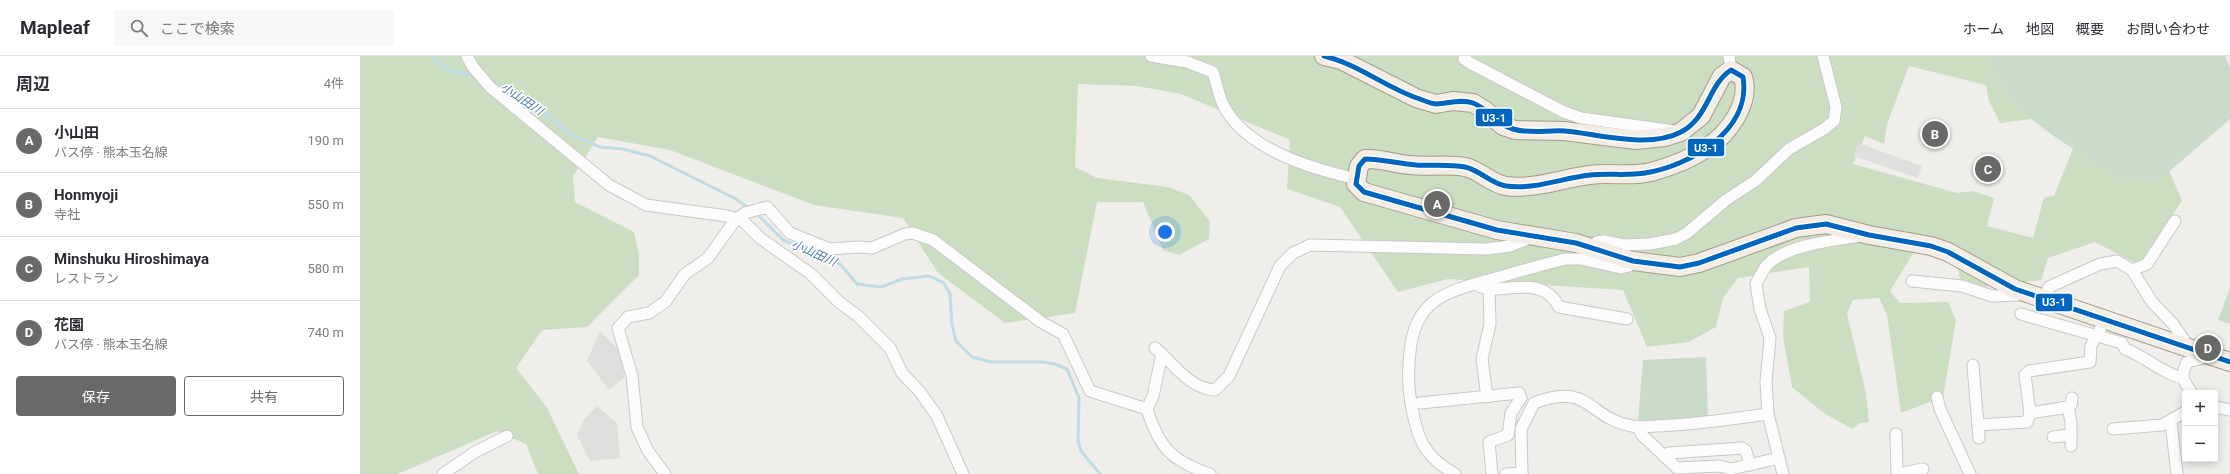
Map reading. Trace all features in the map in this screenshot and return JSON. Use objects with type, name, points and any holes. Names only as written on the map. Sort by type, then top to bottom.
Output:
[{"type":"main road","points":[[1324,56],[1341,60],[1416,98],[1436,104],[1453,101],[1473,103],[1486,111],[1503,126],[1515,130],[1564,131],[1636,140],[1665,137],[1681,132],[1701,116],[1730,63],[1743,77],[1746,85],[1745,96],[1732,122],[1722,135],[1707,148],[1684,160],[1650,172],[1591,174],[1541,184],[1505,186],[1464,167],[1408,165],[1379,158],[1365,159],[1358,166],[1356,184],[1364,192],[1472,223],[1532,236],[1592,246],[1633,261],[1680,267],[1699,263],[1796,228],[1826,224],[1869,235],[1931,246],[1948,252],[2023,291],[2043,298],[2101,327],[2184,346],[2230,362]]},
{"type":"street","points":[[467,56],[473,68],[490,88],[608,185],[646,205],[740,216],[767,207],[790,233],[830,249],[858,247],[872,248],[905,234],[912,233],[933,240],[1041,322],[1063,334],[1090,391],[1147,409]]},
{"type":"street","points":[[1151,56],[1186,62],[1213,72],[1225,109],[1240,128],[1271,150],[1318,170],[1354,178],[1356,184]]},
{"type":"street","points":[[1465,56],[1464,59],[1470,63],[1564,112],[1581,118],[1640,124],[1681,132]]},
{"type":"street","points":[[1592,246],[1597,242],[1604,241],[1623,245],[1650,244],[1676,239],[1687,233],[1726,200],[1755,181],[1789,150],[1824,129],[1834,121],[1836,107],[1823,56]]},
{"type":"street","points":[[665,474],[648,451],[637,428],[632,376],[618,328],[628,317],[649,313],[665,302],[686,274],[708,258],[740,216]]},
{"type":"street","points":[[740,216],[760,238],[811,274],[839,302],[859,316],[890,348],[902,373],[920,392],[937,416],[963,474]]},
{"type":"street","points":[[2132,270],[2147,264],[2175,221]]},
{"type":"street","points":[[1783,474],[1768,414],[1766,382],[1770,338],[1760,309],[1756,284],[1767,265],[1779,257],[1814,243],[1869,235]]},
{"type":"street","points":[[1210,474],[1189,467],[1163,448],[1147,409],[1153,396],[1158,351],[1186,378],[1205,389],[1215,390],[1229,376],[1280,266],[1293,253],[1310,245],[1486,249],[1510,246],[1532,236]]},
{"type":"street","points":[[1455,474],[1440,466],[1424,449],[1416,432],[1409,393],[1409,360],[1412,332],[1417,319],[1428,306],[1444,295],[1461,287],[1566,259],[1581,259],[1621,268],[1629,266],[1633,261]]},
{"type":"street","points":[[2043,298],[2049,287],[2100,264],[2117,261],[2132,270],[2152,302],[2176,328],[2184,340],[2184,346]]},
{"type":"street","points":[[1912,281],[1962,286],[1992,296],[2018,295],[2023,291]]},
{"type":"street","points":[[1476,284],[1488,288],[1531,287],[1540,289],[1555,300],[1559,307],[1627,319]]},
{"type":"street","points":[[1487,397],[1482,359],[1490,324],[1488,288]]},
{"type":"street","points":[[2021,314],[2101,327],[2122,343],[2125,349],[2134,352],[2148,363],[2158,365],[2177,377],[2181,377],[2190,390]]},
{"type":"street","points":[[1978,424],[2027,422],[2030,413],[2025,375],[2029,371],[2086,364],[2090,362],[2091,346],[2101,327]]},
{"type":"street","points":[[2181,377],[2188,362],[2204,358],[2206,354]]},
{"type":"street","points":[[1973,365],[1980,438]]},
{"type":"street","points":[[1420,403],[1519,393],[1521,398],[1511,414],[1508,435],[1489,442],[1492,474]]},
{"type":"street","points":[[1506,474],[1522,473],[1521,429],[1534,403],[1547,398],[1565,395],[1576,397],[1593,406],[1606,417],[1632,426],[1670,426],[1768,414]]},
{"type":"street","points":[[1937,397],[1940,409],[1970,474]]},
{"type":"street","points":[[2030,413],[2070,402],[2071,441],[2053,437]]},
{"type":"street","points":[[2218,408],[2230,410]]},
{"type":"street","points":[[2113,429],[2162,425],[2171,422],[2182,414]]},
{"type":"street","points":[[2171,422],[2177,474]]},
{"type":"street","points":[[1637,426],[1642,435],[1677,468],[1719,466],[1726,471]]},
{"type":"street","points":[[1896,434],[1897,474],[1923,469]]},
{"type":"street","points":[[443,474],[476,452],[507,436]]},
{"type":"street","points":[[1664,456],[1669,453],[1720,446],[1742,448],[1746,451],[1750,465]]},
{"type":"street","points":[[1720,446],[1726,471]]},
{"type":"street","points":[[1726,471],[1779,458]]},
{"type":"shaded area","points":[[1858,143],[1922,166],[1918,178],[1853,156]]},
{"type":"shaded area","points":[[600,331],[619,350],[625,377],[609,390],[587,361]]},
{"type":"shaded area","points":[[597,406],[617,423],[620,458],[590,461],[577,435],[584,420]]},
{"type":"green space","points":[[360,56],[2001,56],[2031,119],[2000,123],[1989,101],[1986,85],[1909,66],[1887,124],[1884,144],[1865,136],[1853,164],[1957,193],[1973,191],[1994,198],[1987,226],[2033,238],[2044,197],[2054,196],[2090,106],[2160,151],[2182,200],[2145,260],[2135,263],[2095,242],[2048,258],[2041,280],[1983,287],[1960,279],[1954,248],[1922,239],[1890,291],[1900,303],[1948,302],[1956,320],[1943,397],[1901,413],[1887,315],[1879,298],[1853,300],[1847,314],[1866,393],[1869,422],[1860,423],[1852,429],[1824,413],[1792,387],[1783,336],[1784,311],[1810,302],[1809,267],[1738,278],[1723,298],[1716,327],[1689,342],[1647,347],[1623,290],[1448,279],[1398,292],[1340,207],[1287,189],[1290,140],[1181,94],[1137,86],[1078,84],[1075,167],[1097,178],[1168,187],[1189,195],[1210,221],[1209,239],[1179,255],[1163,250],[1143,202],[1097,202],[1075,313],[1005,323],[938,273],[903,218],[814,205],[670,150],[598,137],[573,176],[575,202],[634,232],[639,255],[639,275],[587,327],[542,330],[516,368],[546,406],[579,474],[538,474],[526,444],[497,431],[398,474],[360,474]]},
{"type":"green space","points":[[1986,56],[2225,56],[2230,67],[2230,119],[2156,183],[2113,175],[2052,135],[2015,106]]},
{"type":"green space","points":[[2230,288],[2230,324],[2218,320]]},
{"type":"green space","points":[[1706,357],[1708,419],[1638,421],[1643,360]]},
{"type":"waterway","name":"小山田川","points":[[432,56],[450,71],[476,76]]},
{"type":"waterway","name":"小山田川","points":[[488,79],[521,95],[571,134],[600,147],[623,149],[650,156],[736,199],[750,209]]},
{"type":"waterway","name":"小山田川","points":[[756,213],[783,240],[840,264],[857,284],[881,287],[902,279],[929,276],[944,283],[950,294],[952,325],[956,341],[972,357],[991,362],[1043,362],[1055,364],[1067,369],[1079,398],[1078,440],[1081,451],[1100,474]]},
{"type":"transit line","name":"U3-1","points":[[1324,56],[1348,64],[1394,88],[1430,103],[1437,104],[1464,101],[1473,103],[1484,109],[1502,124],[1513,129],[1532,132],[1565,131],[1639,140],[1668,137],[1681,132],[1690,126],[1703,110],[1717,84],[1723,76],[1731,70],[1743,77],[1743,96],[1738,113],[1728,129],[1698,154],[1662,169],[1638,174],[1580,176],[1538,185],[1516,187],[1495,183],[1476,171],[1465,167],[1403,164],[1365,159],[1359,166],[1356,184],[1364,192],[1497,230],[1576,243],[1633,261],[1680,267],[1699,263],[1796,228],[1826,224],[1869,235],[1931,246],[1948,252],[2015,289],[2230,362]]},
{"type":"place","name":"Honmyoji","points":[[1935,134]]},
{"type":"place","name":"Minshuku Hiroshimaya","points":[[1988,169]]},
{"type":"place","name":"小山田","points":[[1437,204]]},
{"type":"place","name":"花園","points":[[2208,348]]}]
